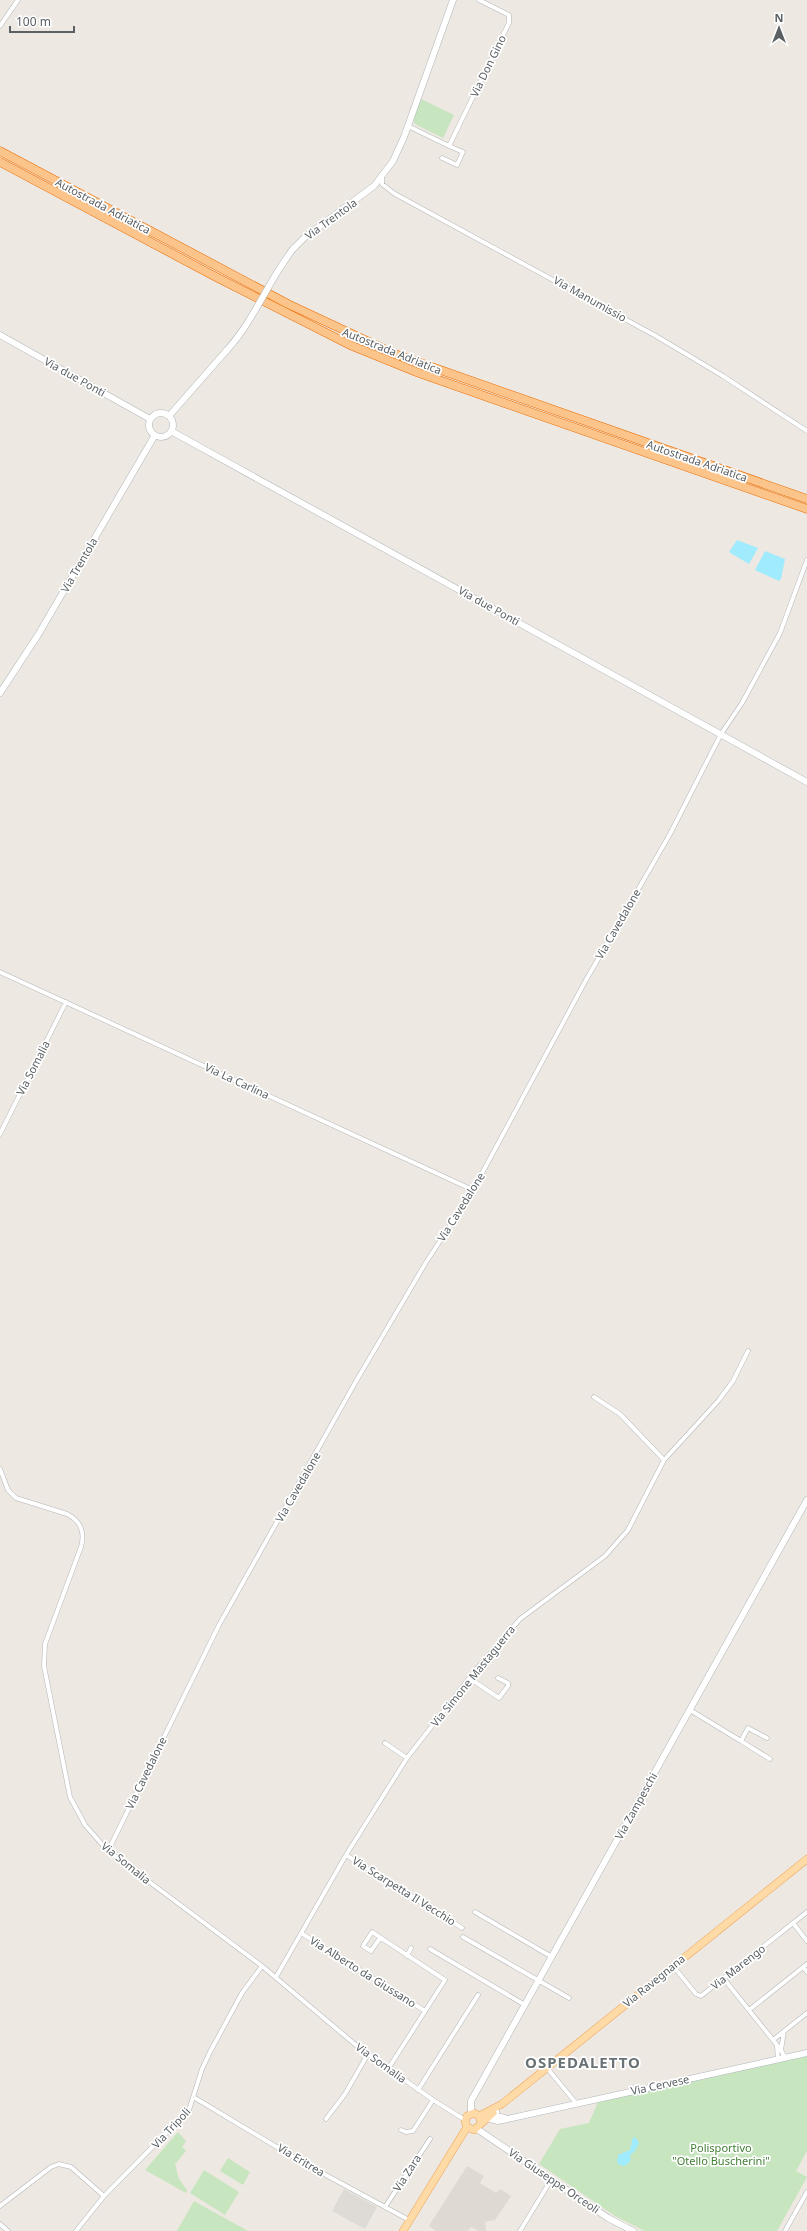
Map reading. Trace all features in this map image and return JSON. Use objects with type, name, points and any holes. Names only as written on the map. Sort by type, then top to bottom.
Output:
[{"type":"highway","name":"Autostrada Adriatica","points":[[0,152],[288,304],[388,351],[807,499]]},
{"type":"highway","name":"Autostrada Adriatica","points":[[0,162],[216,277],[350,345],[419,373],[807,509]]},
{"type":"main road","name":"Via Ravegnana","points":[[477,2129],[482,2119],[807,1858]]},
{"type":"main road","name":"Via Ravegnana","points":[[482,2119],[502,2104]]},
{"type":"main road","points":[[403,2231],[471,2114],[482,2119]]},
{"type":"main road","points":[[466,2123],[477,2129]]},
{"type":"street","points":[[0,26],[18,0]]},
{"type":"street","name":"Via Trentola","points":[[169,416],[227,350],[248,323],[283,261],[293,248],[304,237],[360,198],[374,186],[393,161],[408,126],[453,0]]},
{"type":"street","name":"Via Don Gino","points":[[449,146],[509,23],[509,15],[504,11],[479,0]]},
{"type":"street","points":[[408,126],[463,152],[457,165],[442,158]]},
{"type":"street","name":"Via Manumissio","points":[[386,170],[380,183],[385,188],[592,300],[695,359],[807,431]]},
{"type":"street","name":"Via due Ponti","points":[[0,335],[150,419]]},
{"type":"street","points":[[159,413],[169,416],[173,423],[171,431],[162,437],[155,435],[149,426],[150,419],[159,413]]},
{"type":"street","name":"Via due Ponti","points":[[171,431],[807,782]]},
{"type":"street","name":"Via Trentola","points":[[0,693],[38,635],[155,435]]},
{"type":"street","name":"Via Cavedalone","points":[[108,1851],[219,1625],[355,1383],[425,1264],[473,1190],[586,980],[670,834],[721,734],[742,703],[780,633],[807,560]]},
{"type":"street","name":"Via La Carlina","points":[[0,972],[473,1190]]},
{"type":"street","name":"Via Somalia","points":[[0,1134],[66,1002]]},
{"type":"street","name":"Via Simone Mastaguerra","points":[[276,1977],[346,1855],[407,1758],[469,1678],[520,1619],[605,1556],[628,1530],[664,1460],[719,1400],[733,1381],[748,1351]]},
{"type":"street","points":[[594,1397],[620,1414],[664,1460]]},
{"type":"street","name":"Via Somalia","points":[[0,1469],[8,1490],[16,1498],[67,1514],[75,1518],[81,1529],[83,1540],[45,1644],[44,1666],[70,1797],[85,1824],[108,1851],[262,1966],[368,2054],[466,2123]]},
{"type":"street","name":"Via Zampeschi","points":[[471,2114],[471,2101],[807,1500]]},
{"type":"street","points":[[469,1678],[499,1698],[508,1686],[498,1678]]},
{"type":"street","points":[[690,1710],[770,1759]]},
{"type":"street","points":[[741,1741],[748,1728],[766,1738]]},
{"type":"street","points":[[385,1743],[407,1758]]},
{"type":"street","name":"Via Scarpetta Il Vecchio","points":[[346,1855],[462,1928]]},
{"type":"street","points":[[476,1912],[552,1957]]},
{"type":"street","name":"Via Marengo","points":[[673,1966],[698,1996],[724,1979],[807,1912]]},
{"type":"street","points":[[793,1923],[807,1941]]},
{"type":"street","points":[[380,1938],[370,1951],[363,1946],[372,1932],[445,1980],[388,2069]]},
{"type":"street","name":"Via Alberto da Giussano","points":[[301,1933],[425,2011]]},
{"type":"street","points":[[464,1936],[569,1998]]},
{"type":"street","points":[[408,1956],[411,1948]]},
{"type":"street","points":[[430,1949],[525,2005]]},
{"type":"street","points":[[749,2010],[807,1964]]},
{"type":"street","name":"Via Tripoli","points":[[76,2231],[104,2196],[186,2115],[194,2098],[202,2069],[210,2052],[242,1993],[262,1966]]},
{"type":"street","points":[[803,1967],[807,1972]]},
{"type":"street","points":[[724,1979],[781,2050]]},
{"type":"street","points":[[418,2090],[478,1995]]},
{"type":"street","points":[[773,2040],[807,2013]]},
{"type":"street","points":[[781,2059],[784,2031]]},
{"type":"street","points":[[777,2046],[781,2059]]},
{"type":"street","name":"Via Cervese","points":[[482,2119],[497,2121],[807,2053]]},
{"type":"street","points":[[326,2119],[345,2094],[368,2054]]},
{"type":"street","points":[[547,2068],[576,2103]]},
{"type":"street","name":"Via Eritrea","points":[[194,2098],[300,2161],[409,2220]]},
{"type":"street","points":[[401,2130],[412,2132],[433,2100]]},
{"type":"street","name":"Via Cervese","points":[[496,2110],[496,2115],[498,2117],[513,2117]]},
{"type":"street","name":"Via Giuseppe Orceoli","points":[[477,2129],[608,2218],[633,2231]]},
{"type":"street","name":"Via Zara","points":[[385,2207],[430,2139]]},
{"type":"street","points":[[0,2206],[51,2167],[59,2164],[71,2168],[104,2196]]},
{"type":"street","points":[[520,2231],[551,2180]]},
{"type":"street","points":[[785,2231],[807,2192]]},
{"type":"street","points":[[0,2224],[8,2231]]},
{"type":"shaded area","points":[[467,2166],[484,2176],[480,2183],[496,2193],[500,2189],[511,2196],[495,2220],[485,2222],[486,2231],[479,2231],[471,2227],[468,2231],[436,2231],[429,2226]]},
{"type":"shaded area","points":[[344,2189],[377,2207],[365,2229],[332,2211]]},
{"type":"green space","points":[[421,99],[454,115],[443,138],[415,124],[413,120]]},
{"type":"green space","name":"Polisportivo \"Otello Buscherini\"","points":[[807,2056],[807,2151],[796,2171],[807,2177],[777,2231],[645,2231],[615,2216],[539,2164],[560,2129],[589,2123],[598,2102]]},
{"type":"green space","points":[[178,2132],[186,2141],[182,2147],[186,2151],[175,2164],[179,2179],[187,2190],[186,2193],[145,2170]]},
{"type":"green space","points":[[228,2158],[250,2172],[243,2185],[220,2171]]},
{"type":"green space","points":[[204,2170],[239,2192],[225,2215],[190,2193]]},
{"type":"green space","points":[[194,2201],[248,2231],[177,2231]]},
{"type":"water","points":[[737,540],[758,548],[749,564],[729,552]]},
{"type":"water","points":[[765,551],[785,559],[781,579],[779,581],[755,570]]},
{"type":"water","points":[[633,2137],[636,2138],[639,2143],[635,2151],[630,2155],[630,2162],[623,2166],[617,2163],[618,2155],[630,2150]]},
{"type":"district","name":"OSPEDALETTO","points":[[583,2063]]}]
